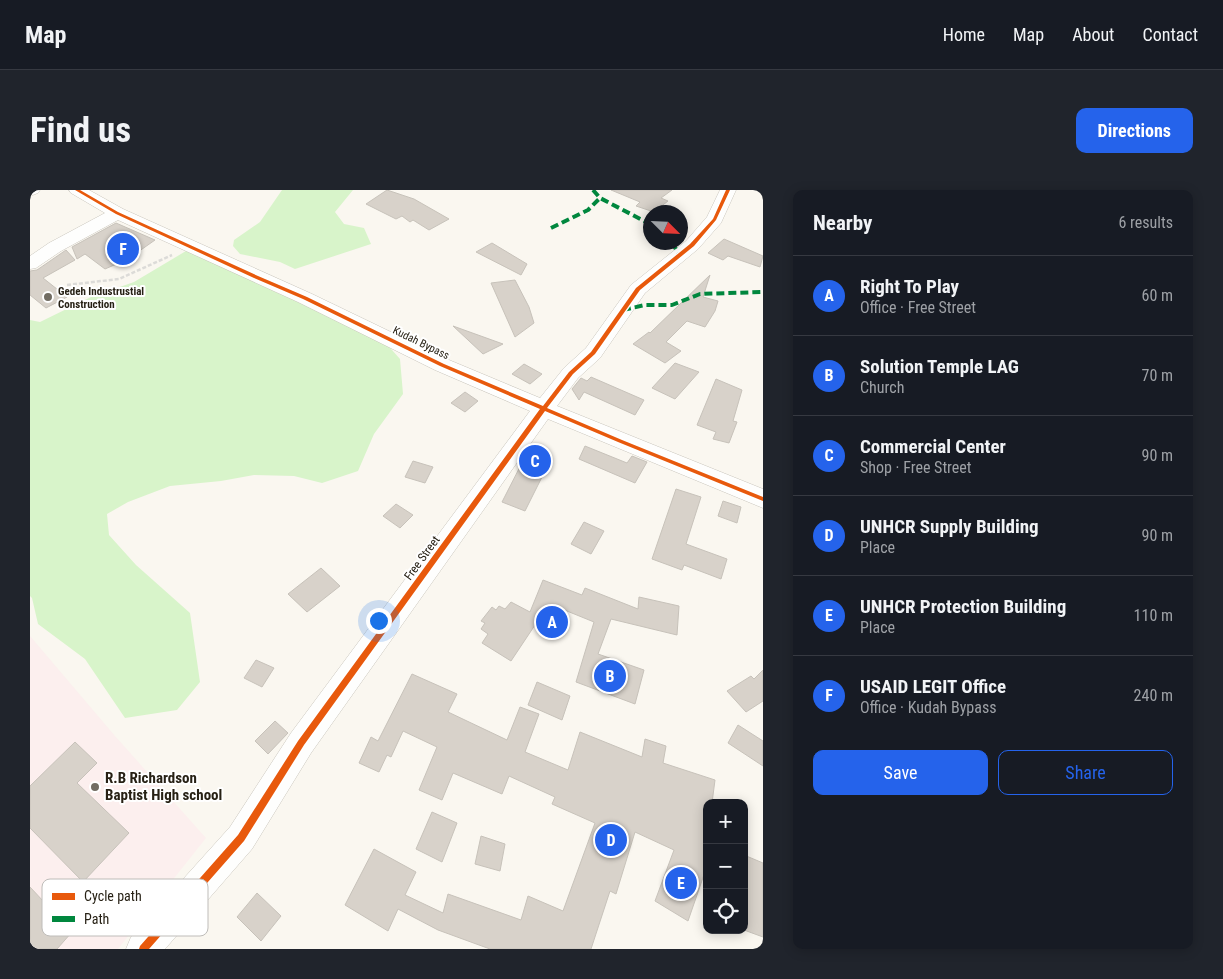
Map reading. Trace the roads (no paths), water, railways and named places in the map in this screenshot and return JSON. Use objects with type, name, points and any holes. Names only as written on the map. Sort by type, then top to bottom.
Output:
[{"type":"street","name":"Kudah Bypass","points":[[77,190],[117,213],[306,298],[442,365],[620,441],[763,498]]},
{"type":"street","name":"Free Street","points":[[205,879],[241,838],[300,743],[544,408],[571,373],[593,353],[638,289],[692,245],[715,219],[728,190]]},
{"type":"street","points":[[30,264],[55,247],[117,213]]},
{"type":"street","name":"Free Street","points":[[143,949],[154,936]]},
{"type":"place","name":"USAID LEGIT Office","points":[[123,249]]},
{"type":"place","name":"Gedeh Industrustial Construction","points":[[48,297]]},
{"type":"place","name":"Commercial Center","points":[[535,461]]},
{"type":"place","name":"Right To Play","points":[[552,622]]},
{"type":"place","name":"Solution Temple LAG","points":[[610,676]]},
{"type":"place","name":"R.B Richardson Baptist High school","points":[[95,787]]},
{"type":"place","name":"UNHCR Supply Building","points":[[611,840]]},
{"type":"place","name":"UNHCR Protection Building","points":[[681,883]]}]
